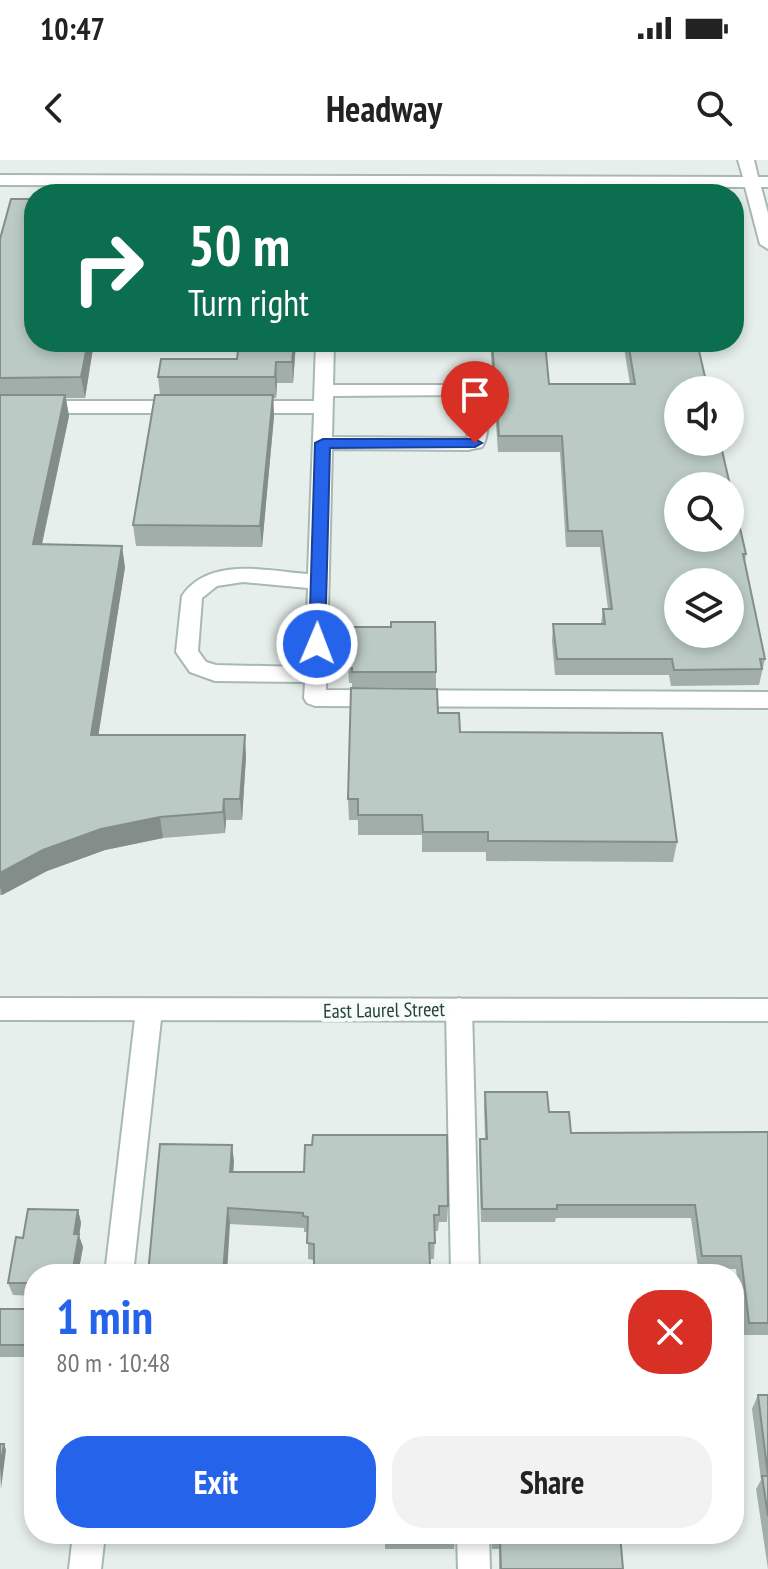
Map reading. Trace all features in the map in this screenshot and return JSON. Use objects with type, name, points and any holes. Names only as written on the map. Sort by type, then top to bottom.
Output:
[{"type":"street","points":[[746,160],[760,182],[768,244]]},
{"type":"street","points":[[0,180],[165,184]]},
{"type":"street","points":[[617,184],[760,182]]},
{"type":"street","points":[[325,352],[315,698],[768,700]]},
{"type":"street","points":[[0,407],[208,407],[467,389],[474,396],[478,438],[475,443],[323,443]]},
{"type":"street","points":[[316,675],[215,673],[198,667],[187,652],[192,596],[211,580],[243,575],[319,582]]},
{"type":"street","name":"East Laurel Street","points":[[0,1009],[768,1010]]},
{"type":"street","points":[[459,1009],[465,1264]]},
{"type":"street","points":[[120,1264],[149,1010]]},
{"type":"street","points":[[85,1569],[88,1544]]},
{"type":"street","points":[[473,1544],[474,1569]]},
{"type":"building","points":[[11,199],[24,199],[24,352],[86,352],[81,377],[0,378],[0,239]]},
{"type":"building","points":[[238,352],[293,352],[292,362],[276,362],[275,377],[158,377],[161,359],[237,359]]},
{"type":"building","points":[[493,352],[546,352],[549,384],[635,384],[630,352],[699,352],[705,376],[664,376],[664,456],[723,456],[727,472],[664,472],[664,552],[744,552],[744,545],[746,554],[743,554],[765,659],[760,659],[762,669],[674,670],[672,659],[557,659],[553,624],[605,624],[603,609],[612,609],[602,531],[568,531],[562,436],[499,436]]},
{"type":"building","points":[[0,395],[65,395],[33,544],[122,546],[91,735],[245,735],[240,799],[224,799],[223,812],[160,817],[101,829],[43,850],[0,873]]},
{"type":"building","points":[[155,395],[273,395],[260,526],[133,525]]},
{"type":"building","points":[[391,622],[435,622],[436,672],[352,672],[352,668],[348,668],[349,627],[391,627]]},
{"type":"building","points":[[351,688],[437,689],[438,713],[459,713],[460,732],[662,733],[677,842],[488,841],[488,832],[423,832],[422,815],[358,815],[358,799],[348,799]]},
{"type":"building","points":[[485,1092],[547,1092],[549,1112],[569,1112],[571,1133],[768,1132],[768,1323],[749,1323],[741,1256],[702,1256],[695,1205],[557,1205],[557,1209],[482,1209],[480,1139],[487,1139]]},
{"type":"building","points":[[313,1135],[447,1135],[448,1206],[439,1206],[439,1215],[434,1215],[435,1243],[429,1243],[430,1264],[314,1264],[314,1244],[307,1243],[308,1217],[303,1213],[228,1208],[224,1264],[149,1264],[160,1144],[232,1145],[230,1172],[304,1172],[305,1145],[312,1145]]},
{"type":"building","points":[[28,1209],[78,1210],[74,1234],[79,1234],[74,1264],[24,1264],[24,1283],[8,1283],[16,1237],[23,1238]]},
{"type":"building","points":[[0,1309],[24,1309],[24,1345],[0,1345]]},
{"type":"building","points":[[758,1395],[768,1395],[768,1476]]},
{"type":"building","points":[[0,1444],[4,1444],[0,1468]]},
{"type":"building","points":[[762,1476],[768,1476],[768,1516]]},
{"type":"building","points":[[500,1544],[621,1544],[623,1569],[501,1569]]},
{"type":"route","points":[[317,644],[323,443],[475,443]]}]
